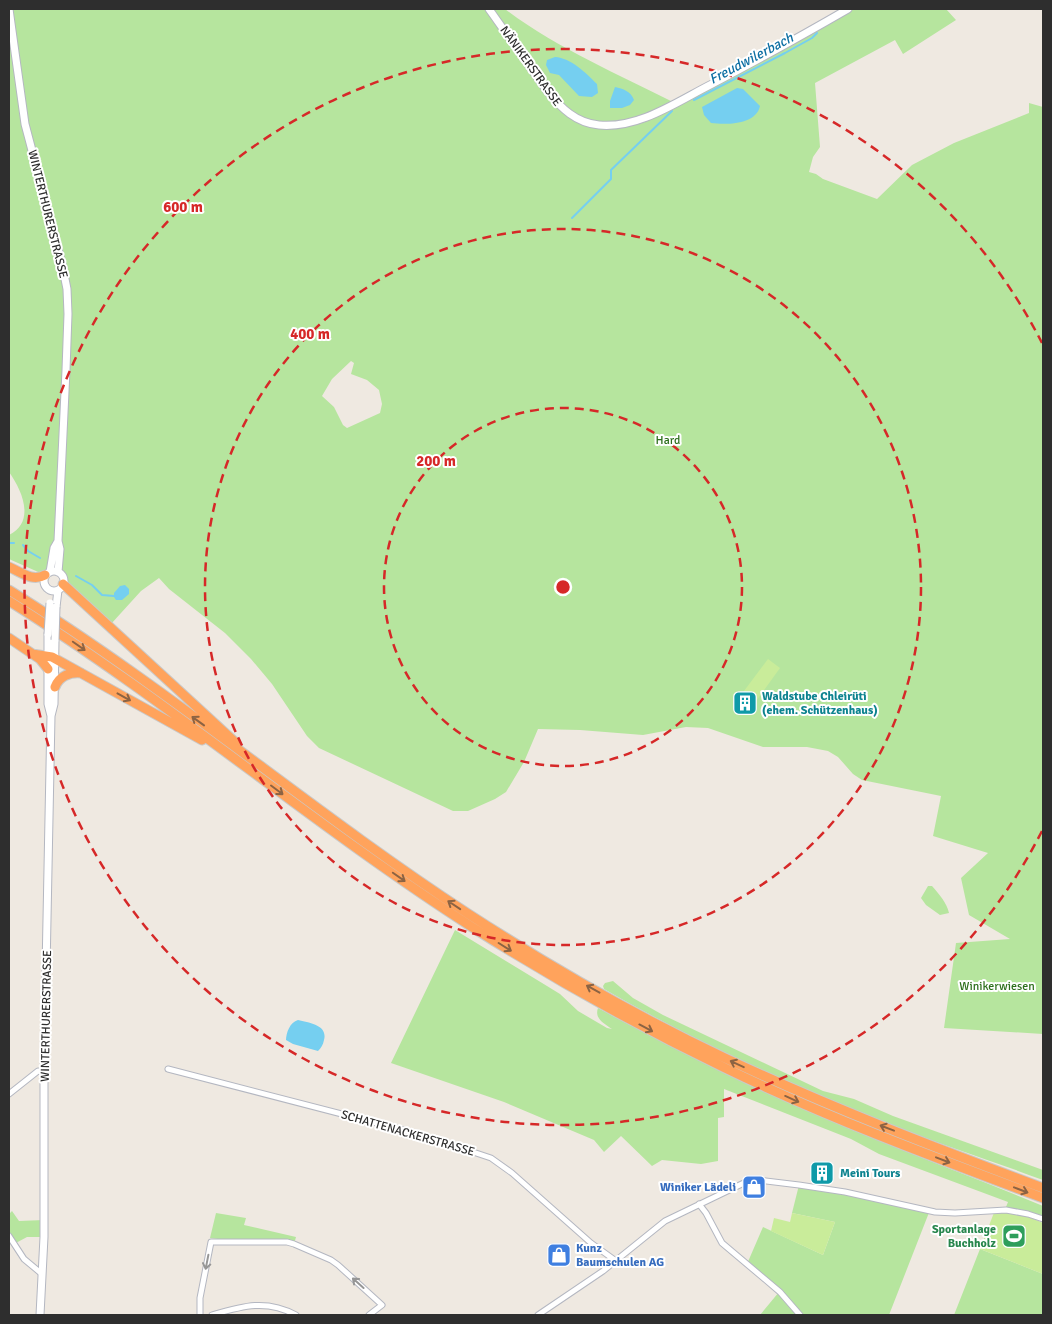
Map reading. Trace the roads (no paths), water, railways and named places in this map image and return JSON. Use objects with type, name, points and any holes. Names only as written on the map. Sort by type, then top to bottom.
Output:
[{"type":"highway","points":[[9,567],[31,578],[38,578],[48,574]]},
{"type":"highway","points":[[61,587],[265,770]]},
{"type":"highway","points":[[9,590],[120,663],[383,856],[468,914],[534,955],[631,1010],[717,1054],[794,1090],[864,1120],[1043,1188]]},
{"type":"highway","points":[[9,601],[105,664],[327,826],[435,902],[533,964],[610,1009],[725,1068],[799,1102],[931,1156],[1043,1198]]},
{"type":"highway","points":[[9,638],[44,663],[48,669]]},
{"type":"highway","points":[[32,654],[52,658],[82,673],[238,760]]},
{"type":"highway","points":[[55,687],[57,681],[63,677],[73,673],[82,673]]},
{"type":"main road","name":"WINTERTHURERSTRASSE","points":[[9,9],[25,124],[62,264],[67,289],[68,314],[58,541],[60,549],[58,572],[62,576],[61,587],[53,605],[48,634],[55,687],[51,716],[44,1072],[44,1237],[40,1315]]},
{"type":"main road","name":"NÄNIKERSTRASSE","points":[[488,9],[558,104],[569,114],[583,121],[605,125],[629,122],[662,110],[774,52],[848,9]]},
{"type":"main road","name":"WINTERTHURERSTRASSE","points":[[51,716],[48,704],[48,669],[55,640],[53,605],[50,590],[44,584],[54,548],[58,541]]},
{"type":"main road","points":[[48,574],[58,572]]},
{"type":"main road","points":[[50,590],[61,587]]},
{"type":"street","name":"SCHATTENACKERSTRASSE","points":[[168,1068],[410,1132],[491,1158],[512,1173],[591,1243],[616,1261]]},
{"type":"street","points":[[9,1094],[38,1072],[44,1072]]},
{"type":"street","points":[[538,1315],[616,1261],[665,1221],[743,1183],[756,1180],[845,1192],[935,1212],[955,1213],[1006,1210],[1043,1219]]},
{"type":"street","points":[[699,1204],[722,1243],[780,1292],[800,1315]]},
{"type":"street","points":[[9,1236],[24,1260],[42,1274]]},
{"type":"street","points":[[200,1315],[200,1298],[211,1242],[287,1242],[338,1265],[382,1305],[369,1315]]},
{"type":"street","points":[[212,1315],[237,1307],[255,1305],[280,1308],[296,1315]]},
{"type":"water","points":[[555,57],[567,60],[583,71],[597,84],[598,93],[592,97],[579,96],[559,75],[550,73],[546,65],[547,60]]},
{"type":"water","points":[[615,87],[631,94],[634,100],[630,105],[622,108],[610,108],[610,101]]},
{"type":"water","points":[[737,88],[743,89],[760,106],[757,112],[747,120],[732,124],[711,123],[704,115],[702,107]]},
{"type":"water","points":[[125,585],[129,589],[129,594],[122,600],[116,600],[114,593],[120,586]]},
{"type":"water","points":[[298,1020],[308,1022],[321,1028],[323,1031],[325,1035],[324,1042],[318,1051],[293,1044],[286,1040],[289,1028]]},
{"type":"waterway","name":"Freudwilerbach","points":[[694,100],[785,53],[812,38],[817,33]]},
{"type":"waterway","name":"Freudwilerbach","points":[[572,218],[611,179],[611,170],[672,111]]},
{"type":"waterway","points":[[9,543],[14,543]]},
{"type":"waterway","points":[[23,545],[28,551],[40,558]]},
{"type":"waterway","points":[[76,576],[92,585],[102,595],[114,596]]},
{"type":"place","name":"Waldstube Chleirüti (ehem. Schützenhaus)","points":[[745,703]]},
{"type":"place","name":"Meini Tours","points":[[822,1173]]},
{"type":"place","name":"Winiker Lädeli","points":[[754,1187]]},
{"type":"place","name":"Sportanlage Buchholz","points":[[1014,1236]]},
{"type":"place","name":"Kunz Baumschulen AG","points":[[559,1255]]},
{"type":"park label","name":"Hard","points":[[668,440]]},
{"type":"park label","name":"Winikerwiesen","points":[[997,986]]}]
